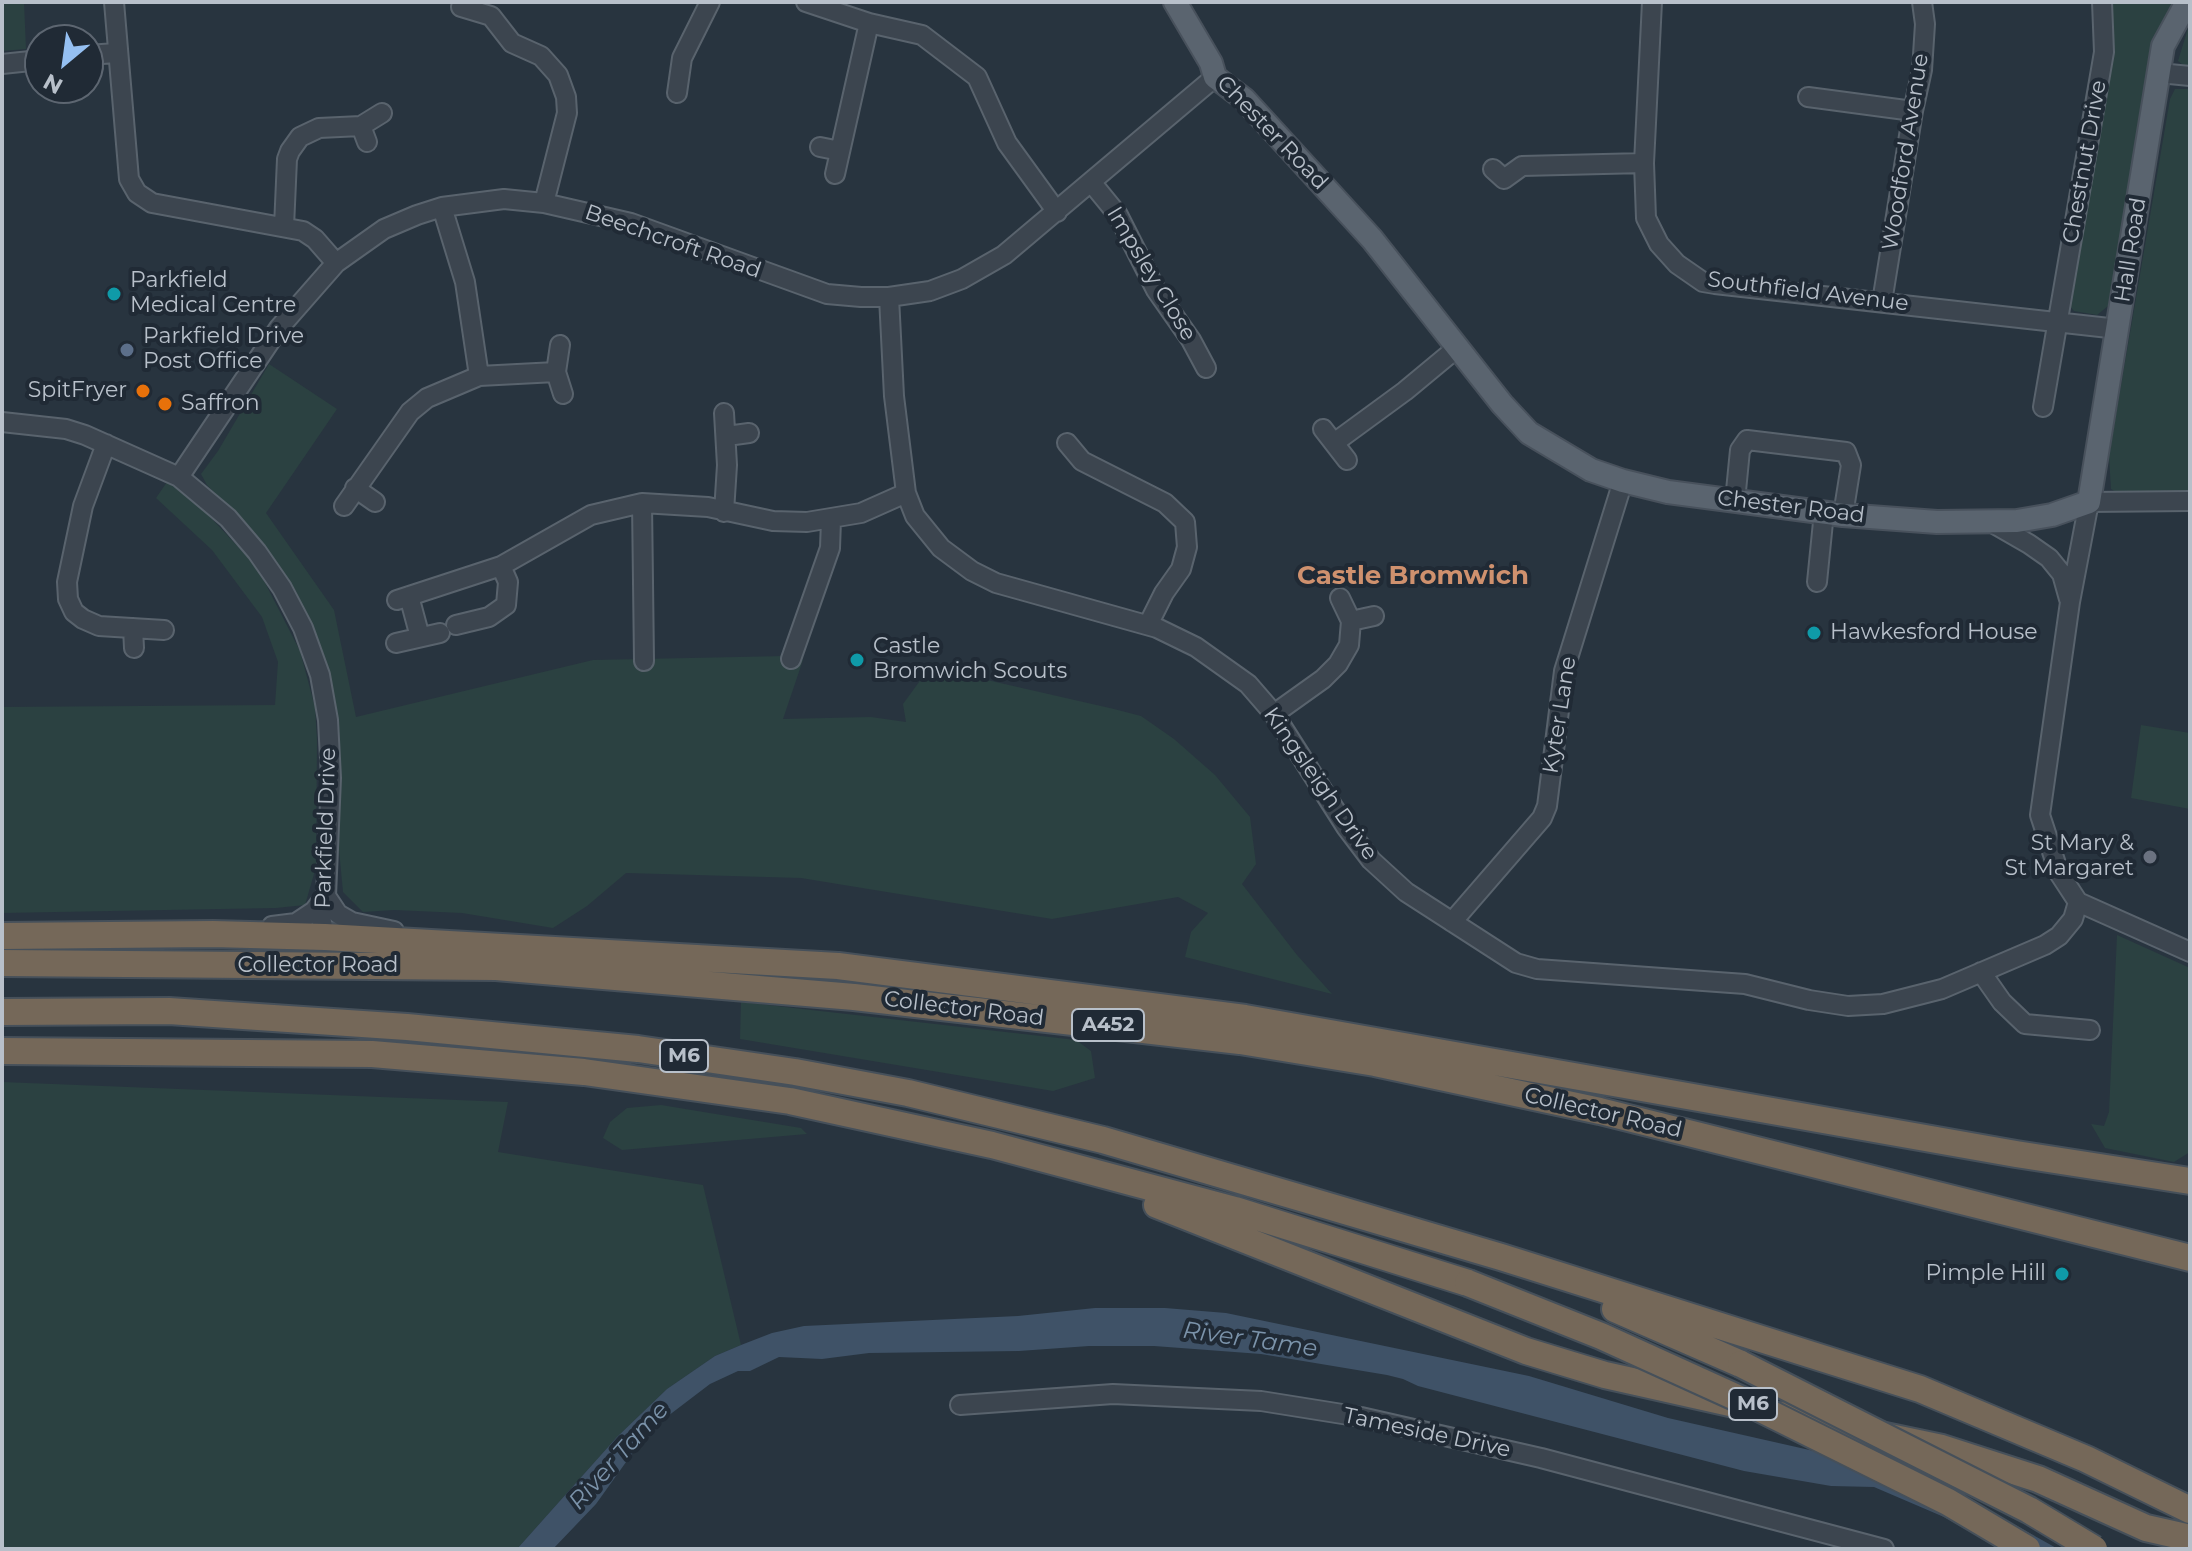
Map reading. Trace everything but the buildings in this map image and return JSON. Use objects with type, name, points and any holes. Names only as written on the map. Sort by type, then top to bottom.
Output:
[{"type":"highway","name":"Collector Road","points":[[2,936],[213,934],[325,937],[838,966],[1245,1018],[2016,1154],[2190,1181]]},
{"type":"highway","points":[[325,937],[346,951],[455,955],[496,967]]},
{"type":"highway","name":"Collector Road","points":[[2,963],[496,967],[869,998],[1240,1041],[1375,1063],[1600,1111],[2190,1258]]},
{"type":"highway","name":"M6","points":[[2,1012],[169,1011],[407,1027],[638,1049],[795,1072],[908,1093],[1103,1140],[1348,1212],[1621,1311],[1741,1364],[2029,1510],[2094,1549]]},
{"type":"highway","name":"M6","points":[[2,1051],[372,1054],[584,1072],[790,1101],[992,1145],[1235,1210],[1468,1283],[1601,1336],[1755,1406],[1948,1502],[2027,1549]]},
{"type":"highway","points":[[992,1145],[1180,1213],[1539,1355],[1605,1375],[1942,1448],[2038,1479],[2146,1528],[2190,1538]]},
{"type":"highway","points":[[1348,1212],[1920,1389],[2086,1459],[2190,1510]]},
{"type":"main road","name":"Chester Road","points":[[1175,2],[1211,63],[1215,77],[1244,99],[1372,239],[1502,404],[1529,433],[1591,470],[1668,492],[1834,514],[1937,522],[2017,521],[2052,515],[2089,502]]},
{"type":"main road","name":"Hall Road","points":[[2089,502],[2163,46],[2187,2]]},
{"type":"street","points":[[114,2],[129,179],[137,193],[152,203],[303,231],[315,239],[336,263]]},
{"type":"street","points":[[677,93],[682,58],[710,2]]},
{"type":"street","points":[[806,2],[869,23],[922,35],[977,77],[1007,143],[1057,212]]},
{"type":"street","name":"Southfield Avenue","points":[[1652,2],[1644,163],[1646,218],[1659,244],[1677,264],[1703,282],[2118,329]]},
{"type":"street","name":"Woodford Avenue","points":[[1882,302],[1922,70],[1925,24],[1922,2]]},
{"type":"street","name":"Chestnut Drive","points":[[2043,407],[2104,52],[2102,2]]},
{"type":"street","points":[[461,7],[496,9],[512,43],[541,56],[558,75],[566,97],[567,113],[544,203]]},
{"type":"street","points":[[835,174],[869,23]]},
{"type":"street","points":[[104,54],[116,53]]},
{"type":"street","points":[[2,64],[24,62]]},
{"type":"street","points":[[2159,73],[2190,76]]},
{"type":"street","name":"Beechcroft Road","points":[[179,477],[279,328],[336,263],[384,229],[442,207],[504,199],[544,203],[631,223],[827,294],[889,297],[930,291],[962,279],[1004,255],[1215,77]]},
{"type":"street","points":[[1807,97],[1913,111]]},
{"type":"street","points":[[284,227],[287,159],[300,137],[319,128],[364,134],[382,113]]},
{"type":"street","points":[[820,147],[840,151]]},
{"type":"street","points":[[1493,169],[1504,179],[1522,166],[1644,163]]},
{"type":"street","name":"Impsley Close","points":[[1091,182],[1118,215],[1156,290],[1191,340],[1206,368]]},
{"type":"street","points":[[442,207],[465,282],[479,376]]},
{"type":"street","name":"Kingsleigh Drive","points":[[889,297],[894,396],[906,493],[915,516],[941,548],[972,571],[996,583],[1148,625],[1196,647],[1248,684],[1274,714],[1346,827],[1371,860],[1406,892],[1516,963],[1537,969],[1745,984],[1848,1006],[1883,1004],[1942,989],[2045,945],[2059,936],[2073,919],[2078,902]]},
{"type":"street","points":[[560,345],[556,372],[563,394]]},
{"type":"street","points":[[1347,460],[1328,436],[1405,391],[1458,347]]},
{"type":"street","points":[[344,506],[410,412],[427,398],[479,376],[556,372]]},
{"type":"street","points":[[724,413],[727,436],[724,512]]},
{"type":"street","name":"Parkfield Drive","points":[[2,422],[66,429],[179,477],[228,518],[282,588],[320,675],[328,720],[331,778],[326,896],[321,917],[325,937]]},
{"type":"street","points":[[727,436],[749,433]]},
{"type":"street","points":[[1735,501],[1740,450],[1747,440],[1846,452],[1851,465],[1834,514],[1817,582]]},
{"type":"street","points":[[1067,443],[1082,461],[1165,503],[1185,522],[1187,547],[1181,569],[1164,593],[1148,625]]},
{"type":"street","points":[[106,444],[83,506],[67,582],[68,599],[74,612],[99,626],[164,630]]},
{"type":"street","name":"Kyter Lane","points":[[1452,922],[1537,825],[1547,806],[1564,671],[1623,481]]},
{"type":"street","points":[[355,488],[375,502]]},
{"type":"street","points":[[420,637],[403,598],[501,566],[591,515],[642,503],[673,503],[773,521],[831,520],[861,513],[906,493]]},
{"type":"street","points":[[2190,501],[2089,502],[2070,602],[2040,815],[2059,873],[2078,902],[2190,952]]},
{"type":"street","points":[[642,503],[652,633],[644,661]]},
{"type":"street","points":[[791,659],[830,548],[831,520]]},
{"type":"street","points":[[1989,521],[2049,558],[2062,574],[2070,602]]},
{"type":"street","points":[[396,643],[489,617],[506,605],[508,582],[501,566]]},
{"type":"street","points":[[1274,714],[1323,679],[1338,664],[1349,645],[1351,621],[1340,598]]},
{"type":"street","points":[[1351,621],[1374,616]]},
{"type":"street","points":[[133,628],[134,648]]},
{"type":"street","points":[[213,934],[296,923],[314,911],[326,896],[338,914],[352,922],[440,942]]},
{"type":"street","points":[[1981,972],[2002,1002],[2025,1024],[2090,1030]]},
{"type":"street","name":"Tameside Drive","points":[[960,1405],[1113,1394],[1261,1401],[1361,1417],[1541,1458],[1884,1549]]},
{"type":"green space","points":[[2,2],[24,2],[24,49],[2,51]]},
{"type":"green space","points":[[2110,2],[2172,2],[2157,40],[2149,74],[2108,306],[2097,315],[2074,311],[2069,305]]},
{"type":"green space","points":[[2190,22],[2190,70],[2178,61]]},
{"type":"green space","points":[[2175,89],[2190,89],[2190,492],[2121,495],[2111,489],[2109,456],[2170,99]]},
{"type":"green space","points":[[269,364],[337,409],[266,513],[334,610],[356,717],[593,660],[786,656],[803,660],[783,719],[871,717],[906,722],[903,704],[930,667],[1141,716],[1174,739],[1215,775],[1250,817],[1256,864],[1242,884],[1332,994],[1185,957],[1191,932],[1208,913],[1178,897],[1052,919],[801,878],[626,873],[587,906],[553,928],[462,913],[363,912],[343,892],[339,850],[339,727],[319,643],[296,591],[268,550],[207,485],[201,474]]},
{"type":"green space","points":[[167,482],[198,504],[257,567],[300,651],[315,707],[317,740],[316,867],[305,905],[2,913],[2,707],[275,705],[278,662],[262,617],[212,550],[156,498]]},
{"type":"green space","points":[[2141,725],[2190,733],[2190,809],[2131,798]]},
{"type":"green space","points":[[2117,935],[2190,968],[2190,1152],[2174,1162],[2105,1148],[2091,1124],[2104,1126],[2109,1112]]},
{"type":"green space","points":[[741,1002],[1076,1040],[1091,1051],[1095,1078],[1053,1091],[740,1039]]},
{"type":"green space","points":[[2,1082],[508,1102],[498,1152],[703,1185],[741,1345],[715,1356],[667,1389],[617,1437],[517,1549],[2,1549]]},
{"type":"green space","points":[[661,1105],[801,1128],[807,1134],[622,1150],[603,1138],[610,1122],[627,1108]]},
{"type":"water","name":"River Tame","points":[[1095,1308],[1165,1308],[1226,1313],[1529,1376],[1668,1418],[1898,1470],[1983,1507],[2058,1549],[2003,1549],[1944,1517],[1874,1487],[1831,1486],[1744,1471],[1418,1386],[1387,1375],[1261,1354],[1154,1346],[1089,1346],[1019,1351],[869,1353],[822,1359],[779,1357],[750,1371],[738,1371],[710,1384],[644,1437],[596,1504],[553,1549],[517,1549],[617,1437],[667,1389],[715,1356],[741,1345],[772,1333],[804,1326],[1018,1316]]},
{"type":"place","name":"Parkfield Medical Centre","points":[[114,294]]},
{"type":"place","name":"Parkfield Drive Post Office","points":[[127,350]]},
{"type":"place","name":"SpitFryer","points":[[143,391]]},
{"type":"place","name":"Saffron","points":[[165,404]]},
{"type":"place","name":"Hawkesford House","points":[[1814,633]]},
{"type":"place","name":"Castle Bromwich Scouts","points":[[857,660]]},
{"type":"place","name":"St Mary & St Margaret","points":[[2150,857]]},
{"type":"place","name":"Pimple Hill","points":[[2062,1274]]},
{"type":"district","name":"Castle Bromwich","points":[[1413,576]]}]
